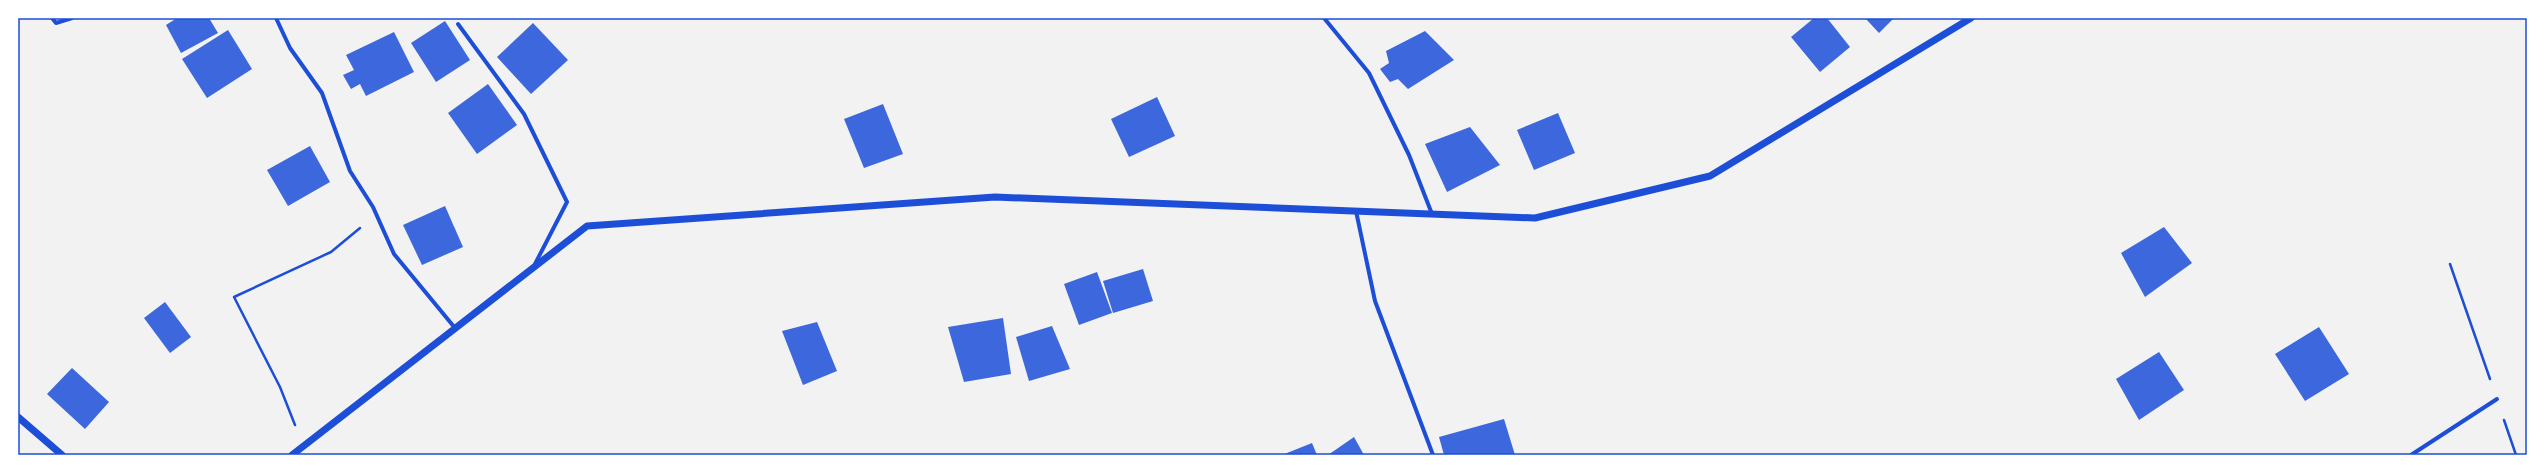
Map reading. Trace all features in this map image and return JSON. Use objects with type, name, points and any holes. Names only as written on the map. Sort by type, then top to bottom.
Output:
[{"type":"street","points":[[52,18],[56,23],[72,18]]},
{"type":"street","points":[[276,18],[290,48],[322,93],[350,171],[373,207],[394,254],[455,328]]},
{"type":"street","points":[[1324,18],[1368,73],[1409,155],[1432,214]]},
{"type":"street","points":[[292,455],[587,226],[987,197],[1535,218],[1710,176],[1971,18]]},
{"type":"street","points":[[458,24],[524,114],[567,202],[533,268]]},
{"type":"street","points":[[1356,211],[1375,301],[1434,455]]},
{"type":"street","points":[[2411,455],[2497,399]]},
{"type":"street","points":[[18,417],[62,455]]},
{"type":"path","points":[[303,446],[280,387],[234,297],[331,252],[360,228],[373,207]]},
{"type":"path","points":[[2450,264],[2516,455]]},
{"type":"building","points":[[177,18],[209,18],[218,33],[181,53],[166,25]]},
{"type":"building","points":[[1814,18],[1827,18],[1850,47],[1820,72],[1791,37]]},
{"type":"building","points":[[1865,18],[1894,18],[1879,33]]},
{"type":"building","points":[[445,21],[470,60],[436,82],[411,43]]},
{"type":"building","points":[[533,23],[568,60],[531,94],[497,57]]},
{"type":"building","points":[[228,30],[252,69],[207,98],[182,59]]},
{"type":"building","points":[[1425,31],[1454,60],[1408,89],[1398,79],[1390,82],[1380,69],[1389,63],[1386,51]]},
{"type":"building","points":[[394,32],[414,72],[366,96],[360,84],[351,89],[343,75],[354,70],[346,55]]},
{"type":"building","points":[[488,84],[517,125],[477,154],[448,113]]},
{"type":"building","points":[[1157,97],[1175,136],[1129,157],[1111,119]]},
{"type":"building","points":[[883,104],[903,154],[864,168],[844,119]]},
{"type":"building","points":[[1558,113],[1575,153],[1534,170],[1517,130]]},
{"type":"building","points":[[1470,127],[1500,165],[1447,192],[1425,144]]},
{"type":"building","points":[[310,146],[330,182],[288,206],[267,170]]},
{"type":"building","points":[[445,206],[463,247],[422,265],[403,225]]},
{"type":"building","points":[[2164,227],[2192,263],[2145,297],[2121,253]]},
{"type":"building","points":[[1143,269],[1153,301],[1113,313],[1103,281]]},
{"type":"building","points":[[1097,272],[1112,313],[1079,325],[1064,284]]},
{"type":"building","points":[[165,302],[191,337],[170,353],[144,318]]},
{"type":"building","points":[[1003,318],[1011,374],[964,382],[948,327]]},
{"type":"building","points":[[817,322],[837,371],[803,385],[782,331]]},
{"type":"building","points":[[1052,326],[1070,369],[1029,381],[1016,337]]},
{"type":"building","points":[[2319,327],[2349,374],[2305,401],[2275,354]]},
{"type":"building","points":[[2159,352],[2184,390],[2139,420],[2116,379]]},
{"type":"building","points":[[72,368],[109,402],[85,429],[47,394]]},
{"type":"building","points":[[1504,419],[1515,455],[1444,455],[1439,437]]},
{"type":"building","points":[[1354,437],[1364,455],[1328,455]]},
{"type":"building","points":[[1312,443],[1317,455],[1282,455]]}]
